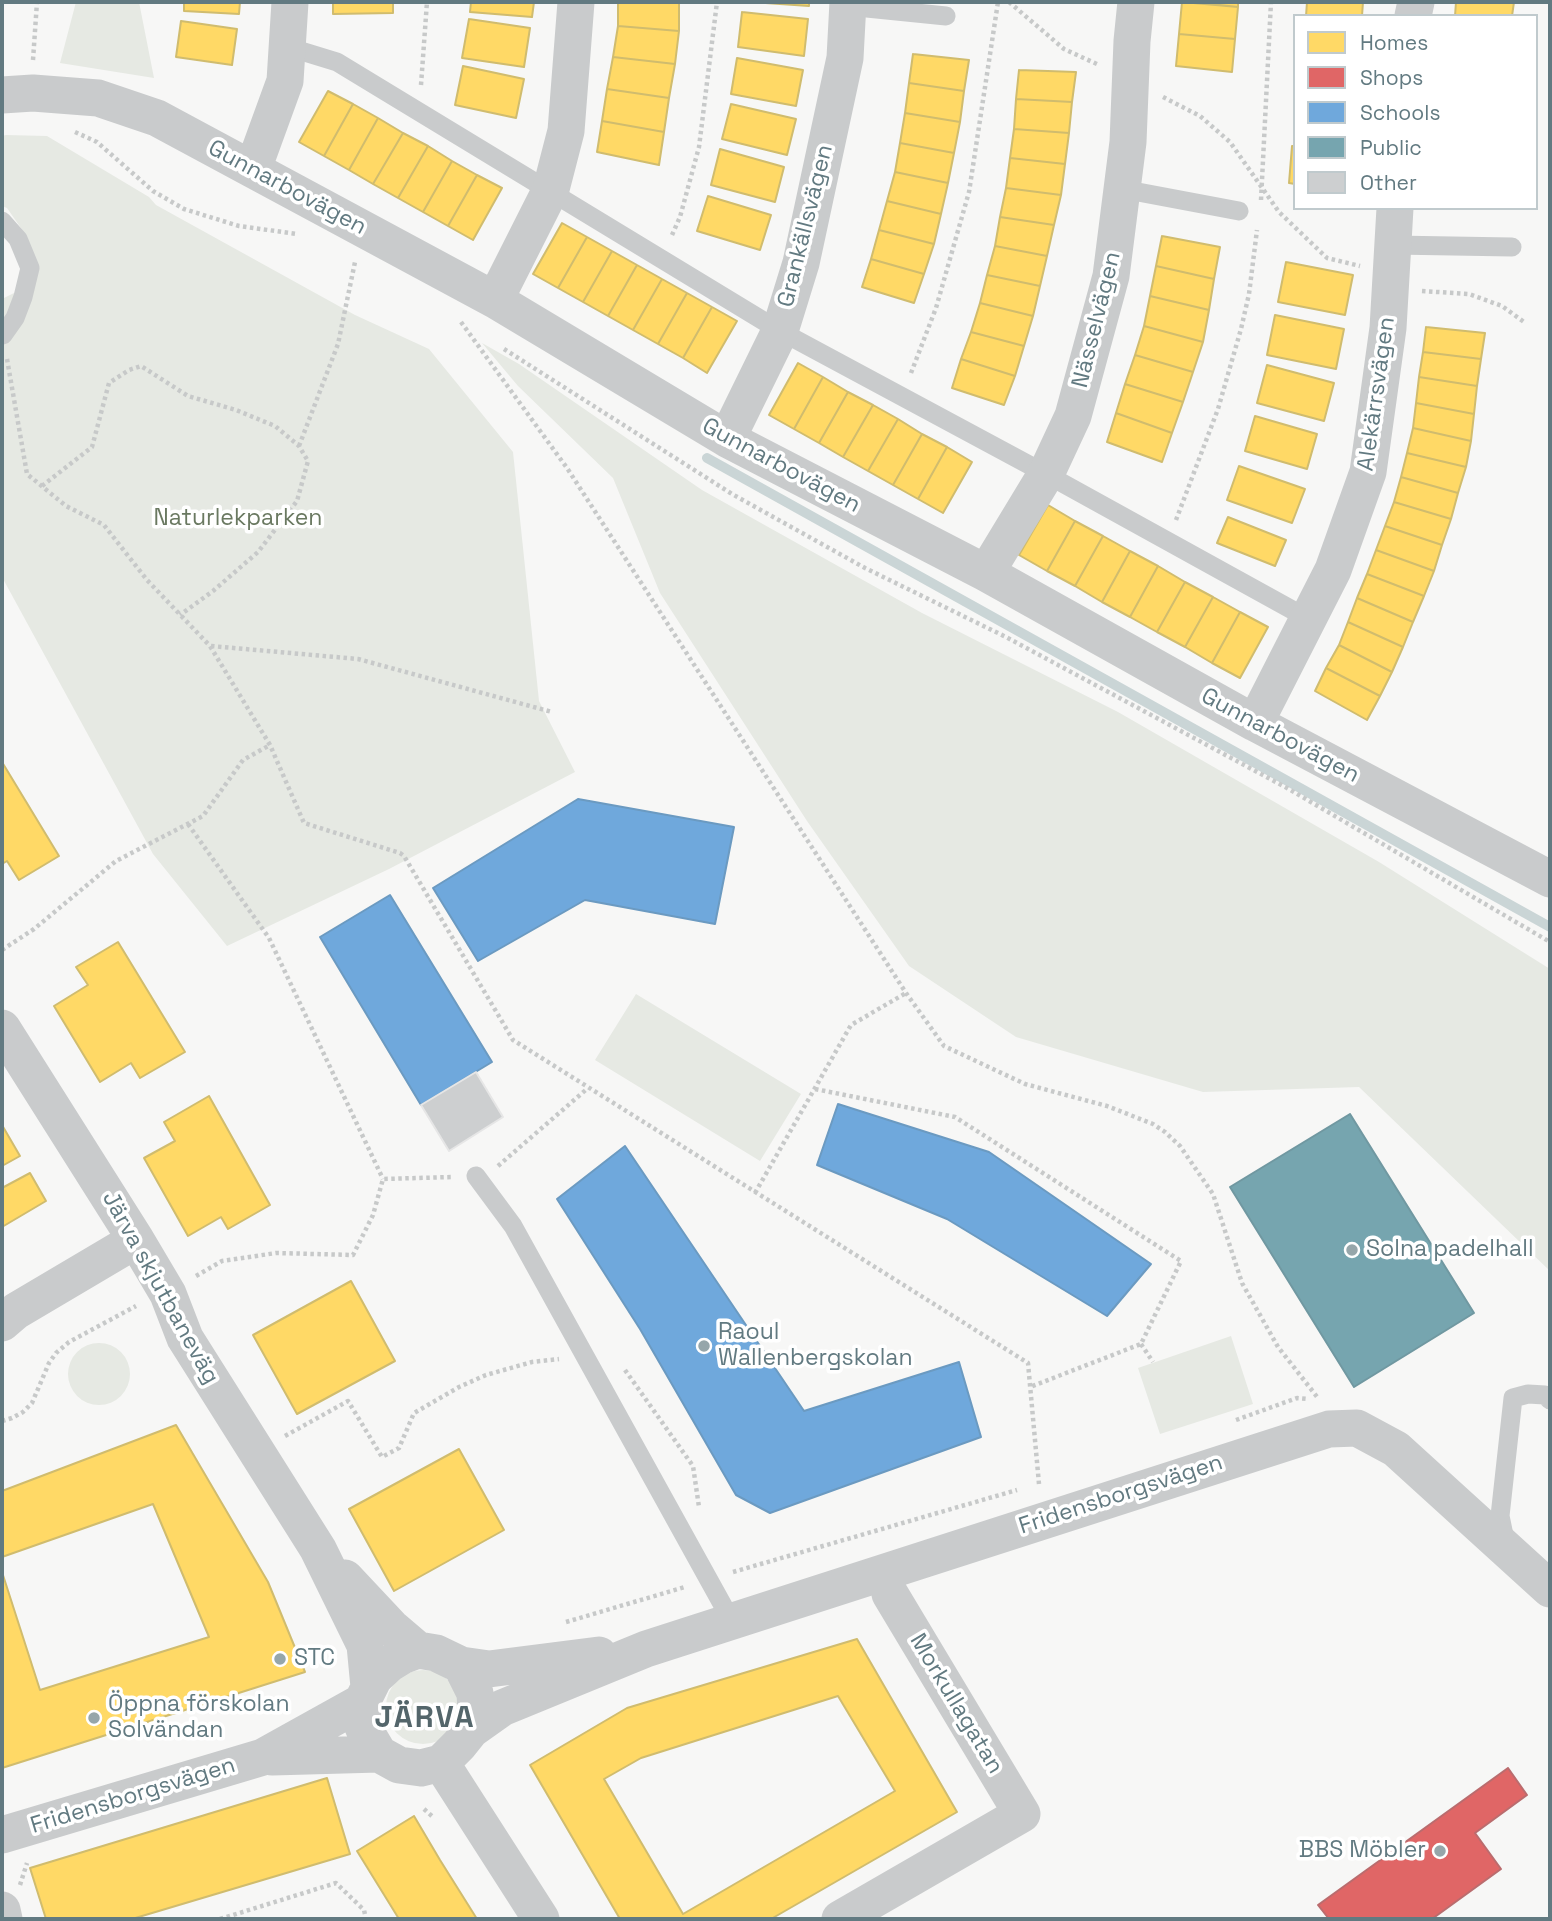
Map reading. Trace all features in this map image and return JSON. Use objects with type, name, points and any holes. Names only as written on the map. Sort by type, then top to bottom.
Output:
[{"type":"street","points":[[253,169],[285,81],[290,2]]},
{"type":"street","points":[[495,300],[551,190],[566,131],[576,2]]},
{"type":"street","name":"Nässelvägen","points":[[986,573],[1046,474],[1073,416],[1108,289],[1128,142],[1136,2]]},
{"type":"street","name":"Grankällsvägen","points":[[727,439],[780,331],[801,263],[842,72],[848,4]]},
{"type":"street","name":"Gunnarbovägen","points":[[2,94],[33,93],[98,98],[158,118],[495,300],[727,439],[986,573],[1255,723],[1550,879]]},
{"type":"street","name":"Alekärrsvägen","points":[[1255,723],[1333,570],[1368,472],[1388,328],[1395,210]]},
{"type":"street","name":"Järva skjutbaneväg","points":[[2,1028],[136,1240],[168,1294],[185,1338],[318,1549],[391,1641]]},
{"type":"street","points":[[2,1323],[16,1311],[136,1240]]},
{"type":"street","name":"Fridensborgsvägen","points":[[450,1776],[460,1745],[471,1730],[502,1708],[646,1649],[1329,1429],[1357,1428],[1396,1450],[1550,1589]]},
{"type":"street","name":"Morkullagatan","points":[[840,1919],[1022,1814],[890,1594]]},
{"type":"street","points":[[391,1641],[365,1695],[363,1727],[379,1754],[389,1761],[450,1776],[541,1919]]},
{"type":"street","name":"Fridensborgsvägen","points":[[391,1641],[436,1653],[461,1665],[489,1669],[646,1649]]},
{"type":"street","name":"Fridensborgsvägen","points":[[2,1835],[264,1757],[365,1695],[374,1678],[402,1656],[391,1641]]},
{"type":"street","points":[[461,1665],[475,1693],[476,1712],[471,1730]]},
{"type":"street","name":"Fridensborgsvägen","points":[[264,1757],[379,1754]]},
{"type":"street","points":[[2,1910],[4,1919]]},
{"type":"lane","points":[[848,4],[946,16]]},
{"type":"lane","points":[[288,47],[337,62],[780,331],[1296,612]]},
{"type":"lane","points":[[1122,190],[1240,211]]},
{"type":"lane","points":[[2,221],[18,239],[30,268],[15,318],[3,335]]},
{"type":"lane","points":[[1393,245],[1512,247]]},
{"type":"lane","points":[[476,1176],[513,1226],[732,1620]]},
{"type":"lane","points":[[1507,1549],[1500,1516],[1513,1398],[1528,1394],[1545,1395],[1550,1400]]},
{"type":"path","points":[[32,67],[37,2]]},
{"type":"path","points":[[419,111],[427,2]]},
{"type":"path","points":[[661,258],[680,217],[699,147],[717,2]]},
{"type":"path","points":[[901,396],[936,308],[969,192],[998,2]]},
{"type":"path","points":[[1009,2],[1064,49],[1131,78],[1200,116],[1230,142],[1279,212],[1327,258],[1376,270],[1391,281],[1416,291],[1469,294],[1502,306],[1524,322]]},
{"type":"path","points":[[1261,202],[1271,2]]},
{"type":"path","points":[[66,128],[97,142],[153,191],[184,209],[239,226],[302,234]]},
{"type":"path","points":[[1166,541],[1186,497],[1218,409],[1249,294],[1258,228]]},
{"type":"path","points":[[299,446],[338,344],[356,255]]},
{"type":"path","points":[[472,328],[461,321],[567,468],[906,993],[944,1046],[1025,1084],[1107,1106],[1153,1124],[1180,1146],[1213,1194],[1242,1283],[1278,1347],[1319,1399]]},
{"type":"path","points":[[3,335],[27,474],[66,506],[104,525],[148,580],[210,646],[270,745],[304,823],[404,856],[513,1040],[1028,1363],[1039,1484]]},
{"type":"path","points":[[496,344],[732,494],[865,568],[1006,637],[1287,788],[1550,942]]},
{"type":"path","points":[[42,486],[92,447],[109,383],[141,366],[188,396],[236,410],[275,426],[299,446],[308,461],[297,500],[258,552],[180,615]]},
{"type":"path","points":[[210,646],[358,659],[552,712]]},
{"type":"path","points":[[2,950],[34,929],[116,861],[202,816],[243,760],[270,745]]},
{"type":"path","points":[[2,1421],[12,1418],[32,1403],[49,1363],[69,1342],[137,1306],[151,1305],[222,1261],[276,1253],[353,1255],[373,1215],[383,1180],[269,938],[187,824]]},
{"type":"path","points":[[755,1193],[851,1025],[906,993]]},
{"type":"path","points":[[383,1180],[476,1176],[494,1170],[588,1088]]},
{"type":"path","points":[[815,1089],[956,1117],[1181,1261],[1142,1344],[1030,1387]]},
{"type":"path","points":[[1142,1344],[1153,1362]]},
{"type":"path","points":[[282,1438],[348,1401],[382,1457],[399,1448],[414,1413],[460,1387],[486,1375],[532,1362],[584,1356]]},
{"type":"path","points":[[621,1364],[693,1466],[699,1507]]},
{"type":"path","points":[[556,1625],[1051,1481]]},
{"type":"path","points":[[413,1801],[424,1809],[450,1776]]},
{"type":"path","points":[[15,1869],[28,1865]]},
{"type":"path","points":[[219,1919],[336,1883],[364,1910],[366,1919]]},
{"type":"green space","points":[[76,2],[139,2],[154,78],[60,63]]},
{"type":"green space","name":"Naturlekparken","points":[[2,136],[47,136],[149,197],[156,205],[355,315],[429,349],[513,452],[539,701],[575,772],[389,869],[227,946],[153,854],[2,577],[2,299],[16,292],[33,256],[23,231],[7,208],[2,206]]},
{"type":"green space","points":[[482,343],[519,364],[702,490],[922,613],[1118,712],[1379,862],[1550,969],[1550,1271],[1359,1087],[1203,1092],[1016,1037],[909,966],[807,821],[660,593],[613,478],[518,386]]},
{"type":"green space","points":[[636,994],[801,1094],[760,1161],[595,1060]]},
{"type":"green space","points":[[1231,1336],[1253,1404],[1160,1434],[1138,1368]]},
{"type":"green space","points":[[93,1343],[105,1343],[121,1352],[128,1362],[128,1386],[121,1396],[105,1405],[93,1405],[82,1400],[73,1391],[68,1380],[68,1368],[73,1357],[82,1348]]},
{"type":"green space","points":[[416,1670],[430,1670],[444,1676],[454,1686],[460,1707],[454,1728],[444,1738],[430,1744],[416,1744],[402,1738],[392,1728],[386,1714],[386,1700],[392,1686],[402,1676]]},
{"type":"building: Homes","points":[[184,2],[240,2],[239,14],[184,11]]},
{"type":"building: Homes","points":[[333,2],[393,2],[393,13],[333,14]]},
{"type":"building: Homes","points":[[471,2],[534,2],[532,17],[470,12]]},
{"type":"building: Homes","points":[[618,2],[679,2],[679,31],[618,26]]},
{"type":"building: Homes","points":[[751,2],[809,2],[809,6]]},
{"type":"building: Homes","points":[[1182,2],[1238,7],[1235,39],[1179,34]]},
{"type":"building: Homes","points":[[1192,2],[1238,2],[1238,7]]},
{"type":"building: Homes","points":[[1307,2],[1363,2],[1362,14],[1306,14]]},
{"type":"building: Homes","points":[[1456,2],[1514,2],[1512,14],[1455,14]]},
{"type":"building: Homes","points":[[742,12],[808,19],[804,56],[738,47]]},
{"type":"building: Homes","points":[[469,19],[530,28],[524,67],[462,58]]},
{"type":"building: Homes","points":[[181,21],[237,29],[232,65],[176,57]]},
{"type":"building: Homes","points":[[618,26],[679,31],[675,64],[613,57]]},
{"type":"building: Homes","points":[[1179,34],[1235,39],[1232,72],[1176,66]]},
{"type":"building: Homes","points":[[913,54],[969,60],[964,91],[909,83]]},
{"type":"building: Homes","points":[[613,57],[675,64],[669,98],[607,89]]},
{"type":"building: Homes","points":[[737,58],[803,70],[796,106],[731,94]]},
{"type":"building: Homes","points":[[463,66],[524,79],[516,118],[455,105]]},
{"type":"building: Homes","points":[[1019,70],[1076,72],[1072,102],[1016,99]]},
{"type":"building: Homes","points":[[909,83],[964,91],[960,122],[905,113]]},
{"type":"building: Homes","points":[[607,89],[669,98],[664,132],[602,121]]},
{"type":"building: Homes","points":[[328,91],[353,104],[324,156],[299,142]]},
{"type":"building: Homes","points":[[1016,99],[1072,102],[1069,133],[1014,129]]},
{"type":"building: Homes","points":[[353,104],[378,118],[349,170],[324,156]]},
{"type":"building: Homes","points":[[731,104],[796,119],[787,155],[722,139]]},
{"type":"building: Homes","points":[[905,113],[960,122],[954,153],[900,143]]},
{"type":"building: Homes","points":[[378,118],[403,133],[373,184],[349,170]]},
{"type":"building: Homes","points":[[602,121],[664,132],[659,165],[597,152]]},
{"type":"building: Homes","points":[[1014,129],[1069,133],[1065,164],[1010,158]]},
{"type":"building: Homes","points":[[403,133],[428,146],[398,198],[373,184]]},
{"type":"building: Homes","points":[[900,143],[954,153],[948,183],[895,172]]},
{"type":"building: Homes","points":[[428,146],[452,161],[423,212],[398,198]]},
{"type":"building: Homes","points":[[1292,146],[1293,146],[1293,184],[1289,183]]},
{"type":"building: Homes","points":[[720,149],[784,167],[775,202],[711,185]]},
{"type":"building: Homes","points":[[1010,158],[1065,164],[1061,195],[1006,188]]},
{"type":"building: Homes","points":[[452,161],[477,175],[448,226],[423,212]]},
{"type":"building: Homes","points":[[895,172],[948,183],[941,214],[887,201]]},
{"type":"building: Homes","points":[[477,175],[502,188],[473,240],[448,226]]},
{"type":"building: Homes","points":[[1006,188],[1061,195],[1054,225],[1000,217]]},
{"type":"building: Homes","points":[[708,196],[771,215],[760,250],[697,231]]},
{"type":"building: Homes","points":[[887,201],[941,214],[934,244],[879,230]]},
{"type":"building: Homes","points":[[1000,217],[1054,225],[1047,256],[995,246]]},
{"type":"building: Homes","points":[[562,223],[587,237],[558,288],[533,274]]},
{"type":"building: Homes","points":[[879,230],[934,244],[924,274],[871,259]]},
{"type":"building: Homes","points":[[1162,236],[1220,247],[1214,279],[1156,266]]},
{"type":"building: Homes","points":[[587,237],[612,251],[583,302],[558,288]]},
{"type":"building: Homes","points":[[995,246],[1047,256],[1040,286],[987,275]]},
{"type":"building: Homes","points":[[612,251],[637,265],[608,316],[583,302]]},
{"type":"building: Homes","points":[[871,259],[924,274],[914,303],[862,287]]},
{"type":"building: Homes","points":[[1286,262],[1353,275],[1345,315],[1278,302]]},
{"type":"building: Homes","points":[[637,265],[662,279],[633,330],[608,316]]},
{"type":"building: Homes","points":[[1156,266],[1214,279],[1209,310],[1150,296]]},
{"type":"building: Homes","points":[[987,275],[1040,286],[1033,316],[980,303]]},
{"type":"building: Homes","points":[[662,279],[687,293],[658,344],[633,330]]},
{"type":"building: Homes","points":[[687,293],[712,307],[683,358],[658,344]]},
{"type":"building: Homes","points":[[1150,296],[1209,310],[1203,342],[1144,326]]},
{"type":"building: Homes","points":[[980,303],[1033,316],[1024,346],[971,332]]},
{"type":"building: Homes","points":[[712,307],[737,321],[707,373],[683,358]]},
{"type":"building: Homes","points":[[1275,315],[1344,329],[1336,369],[1267,355]]},
{"type":"building: Homes","points":[[1144,326],[1203,342],[1193,372],[1135,355]]},
{"type":"building: Homes","points":[[1426,327],[1485,333],[1481,359],[1423,352]]},
{"type":"building: Homes","points":[[971,332],[1024,346],[1015,376],[961,359]]},
{"type":"building: Homes","points":[[1423,352],[1481,359],[1477,386],[1419,377]]},
{"type":"building: Homes","points":[[1135,355],[1193,372],[1183,402],[1125,384]]},
{"type":"building: Homes","points":[[961,359],[1015,376],[1004,405],[952,388]]},
{"type":"building: Homes","points":[[798,363],[823,377],[794,429],[769,415]]},
{"type":"building: Homes","points":[[1267,365],[1334,383],[1324,421],[1257,403]]},
{"type":"building: Homes","points":[[823,377],[848,392],[819,443],[794,429]]},
{"type":"building: Homes","points":[[1419,377],[1477,386],[1474,414],[1416,403]]},
{"type":"building: Homes","points":[[1125,384],[1183,402],[1172,433],[1116,413]]},
{"type":"building: Homes","points":[[848,392],[873,405],[843,457],[819,443]]},
{"type":"building: Homes","points":[[1416,403],[1474,414],[1471,441],[1413,428]]},
{"type":"building: Homes","points":[[873,405],[898,419],[868,471],[843,457]]},
{"type":"building: Homes","points":[[1116,413],[1172,433],[1162,462],[1107,442]]},
{"type":"building: Homes","points":[[1255,416],[1317,434],[1307,469],[1245,451]]},
{"type":"building: Homes","points":[[898,419],[922,434],[893,485],[868,471]]},
{"type":"building: Homes","points":[[1413,428],[1471,441],[1466,467],[1407,453]]},
{"type":"building: Homes","points":[[922,434],[947,447],[918,499],[893,485]]},
{"type":"building: Homes","points":[[947,447],[972,462],[943,513],[918,499]]},
{"type":"building: Homes","points":[[1407,453],[1466,467],[1458,493],[1401,477]]},
{"type":"building: Homes","points":[[1239,466],[1305,489],[1292,523],[1227,500]]},
{"type":"building: Homes","points":[[1401,477],[1458,493],[1451,519],[1394,502]]},
{"type":"building: Homes","points":[[1394,502],[1451,519],[1442,545],[1385,526]]},
{"type":"building: Homes","points":[[1048,505],[1075,521],[1047,571],[1019,555]]},
{"type":"building: Homes","points":[[1228,517],[1286,540],[1275,566],[1217,543]]},
{"type":"building: Homes","points":[[1075,521],[1103,536],[1075,586],[1047,571]]},
{"type":"building: Homes","points":[[1385,526],[1442,545],[1434,571],[1376,550]]},
{"type":"building: Homes","points":[[1103,536],[1130,551],[1102,602],[1075,586]]},
{"type":"building: Homes","points":[[1376,550],[1434,571],[1424,596],[1367,574]]},
{"type":"building: Homes","points":[[1130,551],[1158,566],[1130,617],[1102,602]]},
{"type":"building: Homes","points":[[1158,566],[1185,582],[1157,632],[1130,617]]},
{"type":"building: Homes","points":[[1367,574],[1424,596],[1413,622],[1357,598]]},
{"type":"building: Homes","points":[[1185,582],[1213,597],[1185,647],[1157,632]]},
{"type":"building: Homes","points":[[1213,597],[1240,612],[1212,663],[1185,647]]},
{"type":"building: Homes","points":[[1357,598],[1413,622],[1403,647],[1348,622]]},
{"type":"building: Homes","points":[[1240,612],[1268,627],[1240,678],[1212,663]]},
{"type":"building: Homes","points":[[1348,622],[1403,647],[1392,672],[1339,645]]},
{"type":"building: Homes","points":[[1339,645],[1392,672],[1380,696],[1326,668]]},
{"type":"building: Homes","points":[[1326,668],[1380,696],[1367,720],[1315,691]]},
{"type":"building: Homes","points":[[2,762],[59,856],[19,880],[7,861],[2,864]]},
{"type":"building: Homes","points":[[118,942],[185,1052],[140,1078],[131,1063],[100,1082],[54,1006],[88,985],[76,967]]},
{"type":"building: Homes","points":[[209,1096],[270,1205],[228,1229],[221,1217],[188,1236],[144,1158],[175,1141],[164,1122]]},
{"type":"building: Homes","points":[[2,1125],[20,1156],[2,1166]]},
{"type":"building: Homes","points":[[30,1173],[46,1201],[2,1227],[2,1188]]},
{"type":"building: Homes","points":[[351,1281],[395,1361],[297,1414],[253,1335]]},
{"type":"building: Homes","points":[[176,1425],[268,1582],[305,1672],[2,1768],[2,1572],[40,1690],[209,1637],[153,1504],[2,1557],[2,1491]]},
{"type":"building: Homes","points":[[459,1449],[504,1530],[394,1591],[349,1509]]},
{"type":"building: Homes","points":[[857,1639],[957,1812],[771,1919],[620,1919],[530,1765],[627,1708]],"holes":[[[838,1696],[895,1791],[683,1914],[604,1779],[641,1758]]]},
{"type":"building: Homes","points":[[327,1778],[350,1854],[132,1919],[46,1919],[30,1868]]},
{"type":"building: Homes","points":[[414,1816],[477,1919],[399,1919],[357,1851]]},
{"type":"building: Shops","name":"BBS Möbler","points":[[1508,1768],[1527,1795],[1475,1833],[1501,1869],[1432,1919],[1329,1919],[1318,1905]]},
{"type":"building: Schools","points":[[578,799],[734,827],[715,924],[585,900],[478,961],[433,888]]},
{"type":"building: Schools","points":[[390,895],[492,1062],[421,1105],[320,937]]},
{"type":"building: Schools","points":[[838,1104],[989,1152],[1151,1264],[1107,1316],[947,1219],[817,1165]]},
{"type":"building: Schools","name":"Raoul Wallenbergskolan","points":[[625,1146],[804,1411],[959,1362],[981,1437],[770,1513],[736,1495],[640,1329],[557,1199]]},
{"type":"building: Public","name":"Solna padelhall","points":[[1350,1114],[1474,1313],[1354,1387],[1230,1187]]},
{"type":"building: Other","points":[[476,1072],[503,1117],[449,1151],[421,1105]]},
{"type":"waterway","points":[[707,458],[1550,927]]},
{"type":"place","name":"Solna padelhall","points":[[1352,1250]]},
{"type":"place","name":"Raoul Wallenbergskolan","points":[[704,1346]]},
{"type":"place","name":"STC","points":[[280,1659]]},
{"type":"place","name":"Öppna förskolan Solvändan","points":[[94,1718]]},
{"type":"place","name":"BBS Möbler","points":[[1440,1851]]},
{"type":"district","name":"JÄRVA","points":[[425,1719]]}]
